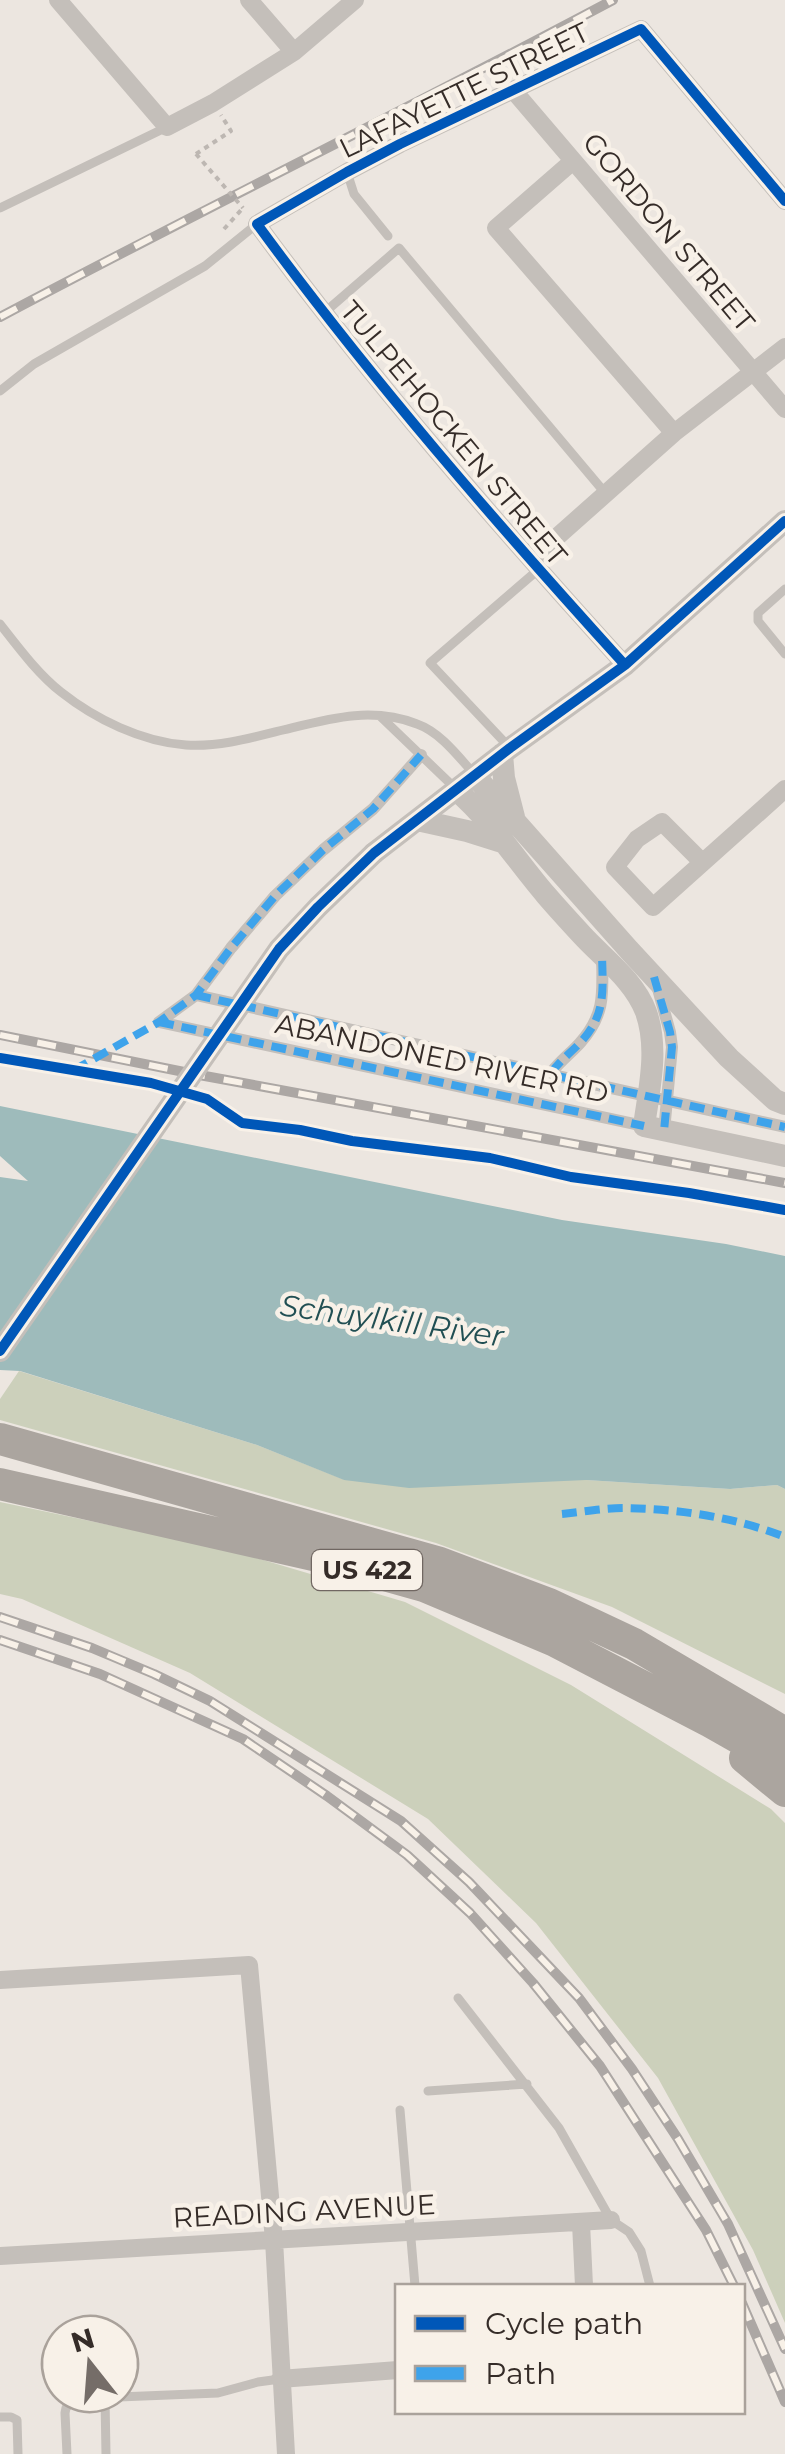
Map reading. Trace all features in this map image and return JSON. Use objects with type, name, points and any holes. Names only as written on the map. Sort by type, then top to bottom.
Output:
[{"type":"highway","name":"US 422","points":[[0,1439],[440,1563],[549,1604],[649,1652],[785,1733]]},
{"type":"highway","name":"US 422","points":[[0,1484],[318,1556],[424,1586],[555,1641],[785,1764]]},
{"type":"highway","points":[[649,1652],[699,1669],[785,1711]]},
{"type":"highway","points":[[711,1722],[754,1767],[785,1791]]},
{"type":"street","points":[[58,0],[167,127],[214,103],[294,52],[355,0]]},
{"type":"street","points":[[249,0],[294,52]]},
{"type":"street","name":"LAFAYETTE STREET","points":[[258,224],[348,172],[641,29],[785,201]]},
{"type":"street","name":"GORDON STREET","points":[[514,90],[785,409]]},
{"type":"street","points":[[573,161],[496,228],[674,433]]},
{"type":"street","name":"TULPEHOCKEN STREET","points":[[258,224],[323,314],[535,565],[626,665]]},
{"type":"street","points":[[535,565],[674,433],[785,347]]},
{"type":"street","points":[[0,1351],[278,949],[318,906],[374,853],[626,665],[785,522]]},
{"type":"street","points":[[506,751],[506,788],[515,820]]},
{"type":"street","name":"ABANDONED RIVER RD","points":[[422,755],[373,809],[275,896],[196,995],[158,1022],[654,1128]]},
{"type":"street","points":[[476,776],[729,1058],[775,1100],[785,1104]]},
{"type":"street","points":[[702,862],[662,822],[637,838],[615,867],[654,907],[785,789]]},
{"type":"street","points":[[456,790],[478,809],[546,895],[631,986],[646,1013],[651,1033],[658,1098]]},
{"type":"street","points":[[417,820],[502,842]]},
{"type":"street","name":"ABANDONED RIVER RD","points":[[551,1073],[591,1030],[601,1010],[602,955]]},
{"type":"street","points":[[654,977],[672,1047],[654,1128],[785,1156]]},
{"type":"street","name":"ABANDONED RIVER RD","points":[[196,995],[785,1127]]},
{"type":"street","points":[[0,1980],[249,1964],[274,2240],[286,2454]]},
{"type":"street","name":"READING AVENUE","points":[[0,2256],[612,2220]]},
{"type":"street","points":[[581,2223],[584,2284]]},
{"type":"street","points":[[280,2379],[395,2370]]},
{"type":"lane","points":[[0,208],[167,127]]},
{"type":"lane","points":[[348,172],[354,194],[388,236]]},
{"type":"lane","points":[[0,391],[34,364],[205,266],[258,224]]},
{"type":"lane","points":[[323,314],[399,248],[606,494]]},
{"type":"lane","points":[[506,751],[430,663],[535,565]]},
{"type":"lane","points":[[785,589],[758,613],[758,622],[785,654]]},
{"type":"lane","points":[[0,624],[58,691],[98,717],[137,734],[184,745],[233,743],[338,716],[378,715],[420,724],[446,744],[476,776]]},
{"type":"lane","points":[[378,715],[456,790]]},
{"type":"lane","points":[[458,1998],[560,2128],[612,2220],[629,2232],[641,2251],[649,2284]]},
{"type":"lane","points":[[428,2091],[527,2084]]},
{"type":"lane","points":[[400,2110],[415,2284]]},
{"type":"lane","points":[[140,2397],[218,2394],[280,2379]]},
{"type":"lane","points":[[65,2414],[67,2454]]},
{"type":"lane","points":[[105,2414],[106,2454]]},
{"type":"lane","points":[[0,2418],[18,2420],[18,2454]]},
{"type":"path","points":[[224,229],[243,208],[196,154],[231,131]]},
{"type":"green space","points":[[19,1371],[257,1445],[345,1480],[586,1480],[730,1489],[777,1485],[785,1489],[785,1694],[612,1607],[436,1543],[0,1420],[0,1399]]},
{"type":"green space","points":[[0,1502],[233,1551],[405,1602],[571,1685],[771,1809],[785,1823],[785,2323],[753,2250],[658,2078],[536,1923],[428,1819],[190,1673],[22,1599],[0,1594]]},
{"type":"water","name":"Schuylkill River","points":[[0,1106],[562,1220],[785,1256],[785,1489],[777,1485],[730,1489],[586,1480],[409,1488],[344,1480],[257,1445],[20,1371],[0,1370],[0,1177],[28,1181],[0,1156]]},
{"type":"railway","points":[[0,317],[613,0]]},
{"type":"railway","points":[[0,1035],[785,1183]]},
{"type":"railway","points":[[0,1617],[92,1648],[210,1701],[401,1821],[469,1882],[579,1998],[632,2069],[728,2224],[785,2349]]},
{"type":"railway","points":[[0,1640],[100,1674],[243,1739],[407,1855],[470,1913],[600,2066],[706,2230],[733,2284]]},
{"type":"railway","points":[[745,2310],[785,2402]]},
{"type":"marked path","points":[[74,1070],[159,1022],[196,995],[275,896],[373,809],[421,755]]},
{"type":"marked path","points":[[551,1073],[594,1023],[602,992],[602,955]]},
{"type":"marked path","points":[[654,977],[672,1047],[664,1131]]},
{"type":"marked path","points":[[196,995],[785,1127]]},
{"type":"marked path","points":[[159,1022],[644,1126]]},
{"type":"marked path","points":[[562,1514],[616,1508],[665,1510],[726,1519],[785,1537]]},
{"type":"cycle path","points":[[625,665],[435,449],[257,224],[400,144],[641,29],[785,201]]},
{"type":"cycle path","points":[[0,1351],[279,949],[318,907],[374,853],[625,665],[785,521]]},
{"type":"cycle path","points":[[0,1058],[151,1083],[207,1099],[242,1123],[490,1158],[571,1177],[785,1210]]}]
